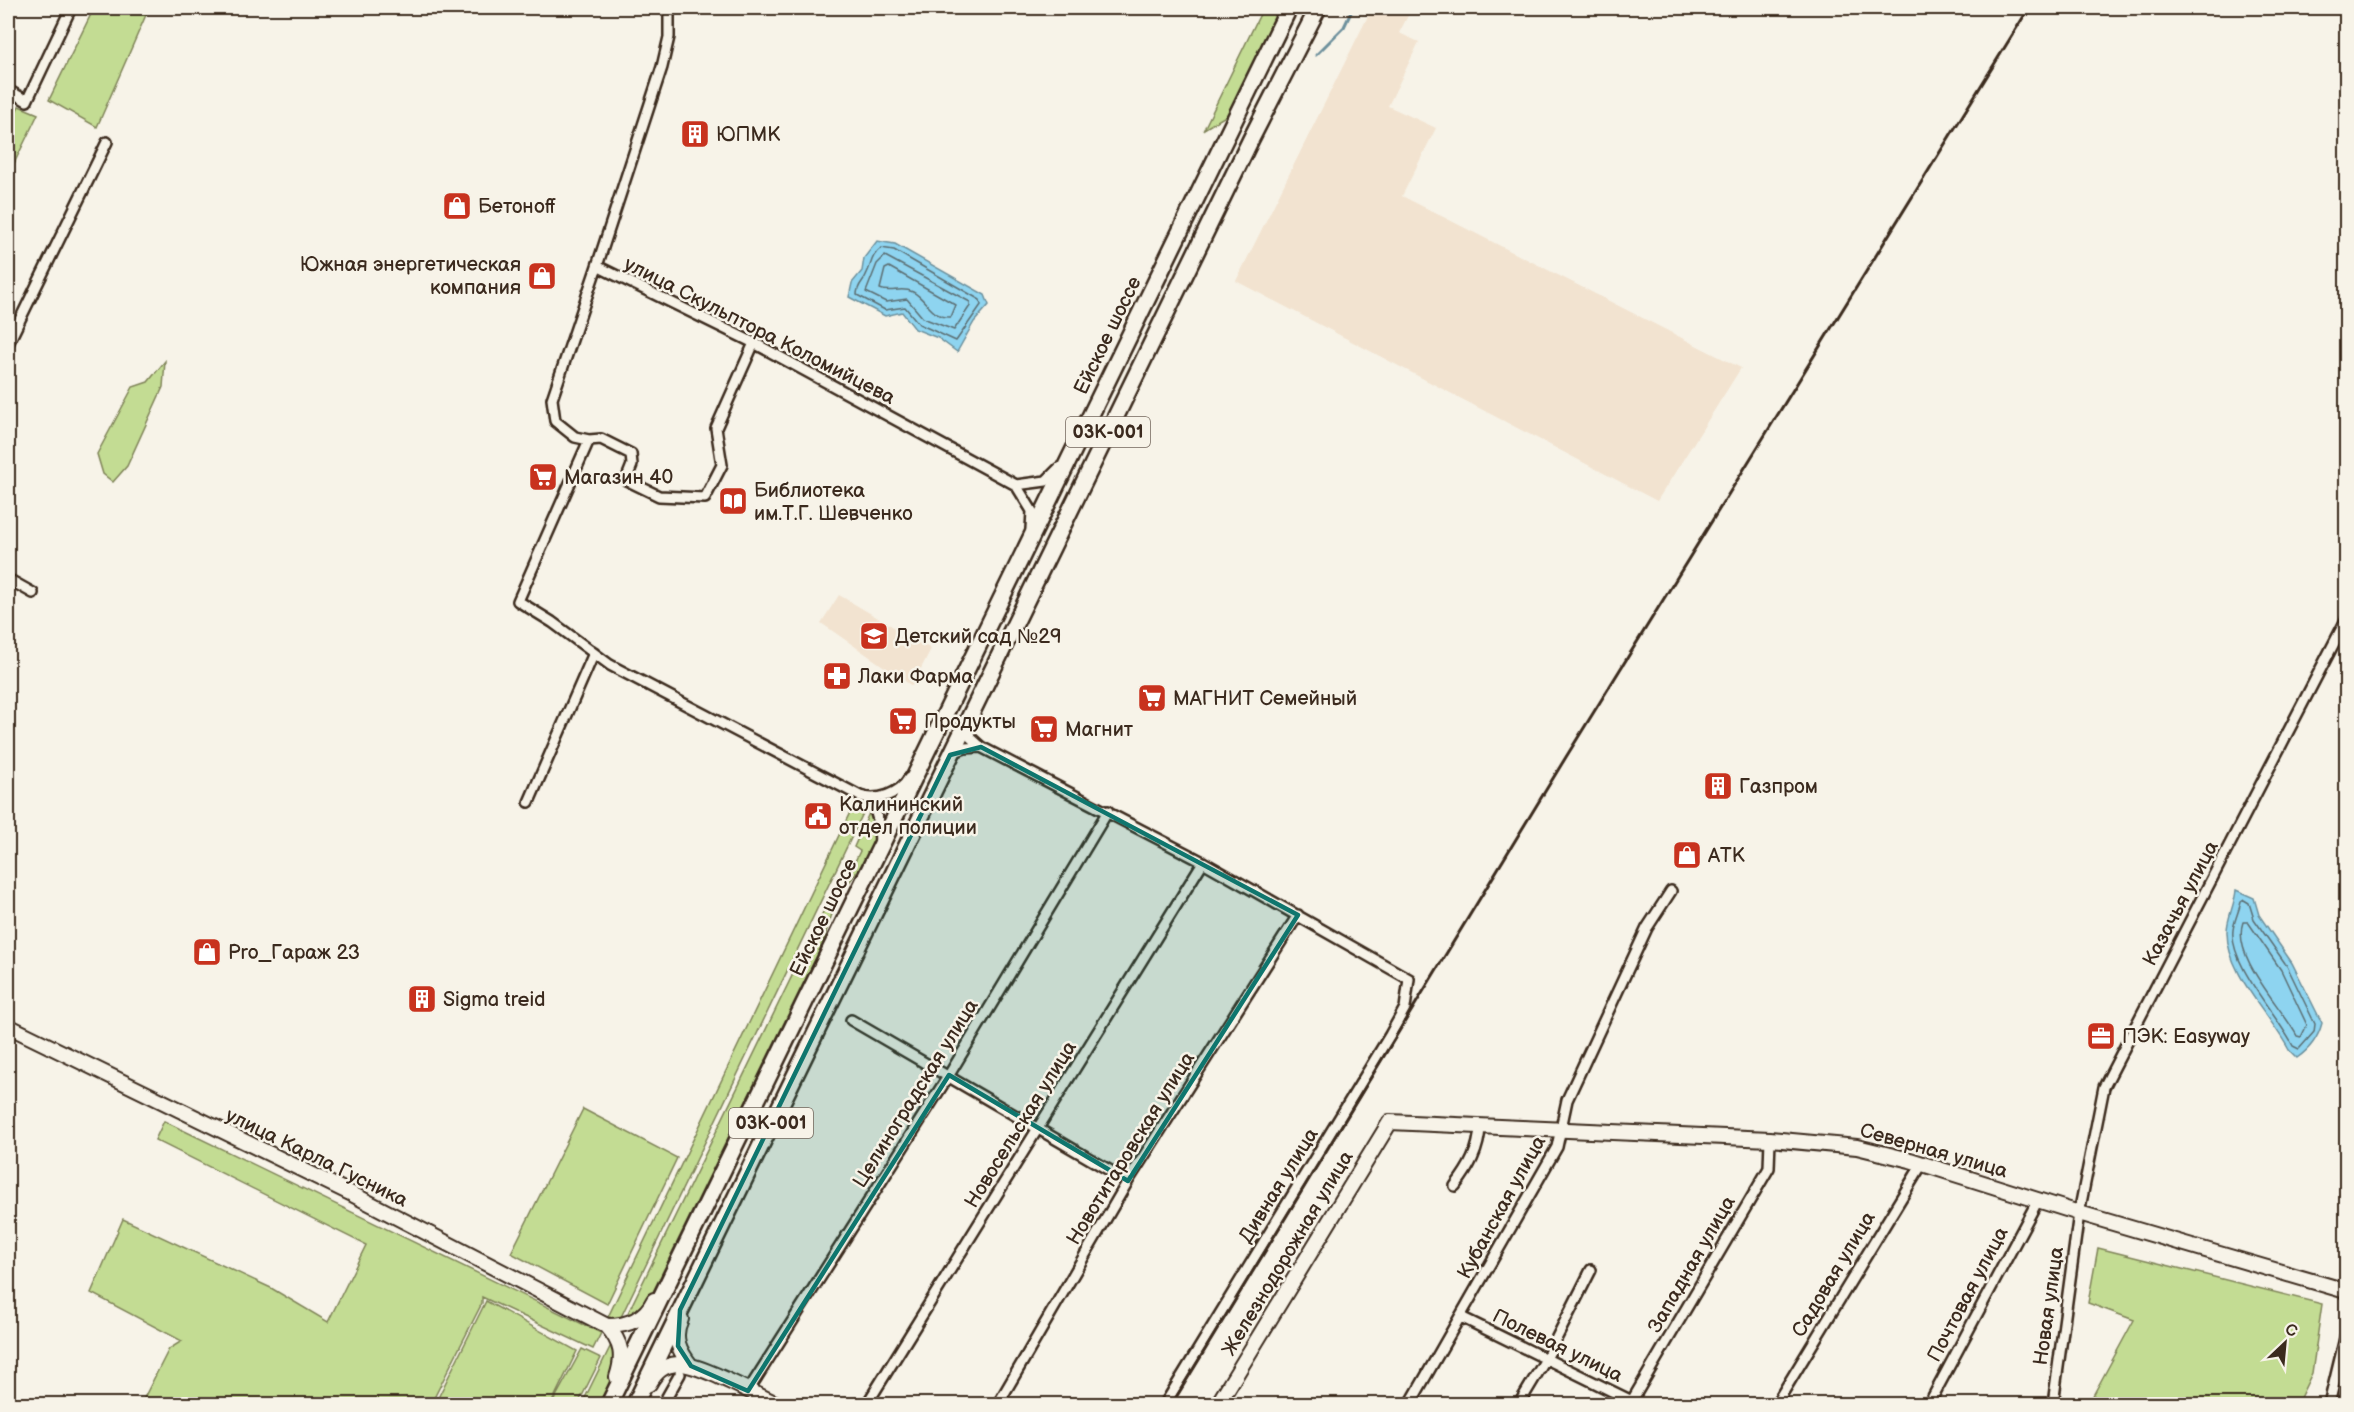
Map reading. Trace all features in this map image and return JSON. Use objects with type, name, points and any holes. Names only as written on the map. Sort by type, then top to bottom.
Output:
[{"type":"main road","name":"Ейское шоссе","points":[[609,1404],[1289,8]]},
{"type":"main road","name":"03К-001","points":[[634,1404],[1251,140],[1318,8]]},
{"type":"street","points":[[8,90],[27,101],[71,8]]},
{"type":"street","name":"улица Скульптора Коломийцева","points":[[669,8],[669,37],[662,67],[597,266],[753,343],[1016,485]]},
{"type":"street","points":[[8,344],[107,142]]},
{"type":"street","points":[[597,266],[552,399],[555,421],[575,437],[588,440],[601,439],[631,454],[632,465],[626,480],[659,496],[705,498],[722,465],[716,428],[753,343]]},
{"type":"street","points":[[1030,541],[1032,511],[1016,485],[1046,481],[1053,476],[1073,440],[1080,438]]},
{"type":"street","points":[[588,440],[518,601],[552,622],[610,665],[872,800],[879,823],[880,849]]},
{"type":"street","points":[[8,579],[33,593]]},
{"type":"street","name":"Казачья улица","points":[[2079,1213],[2108,1079],[2346,622]]},
{"type":"street","points":[[530,802],[594,653]]},
{"type":"street","points":[[966,724],[971,738],[981,747],[1203,862],[1298,915]]},
{"type":"street","points":[[872,800],[892,793],[907,782],[923,750],[931,743]]},
{"type":"street","points":[[950,755],[965,748],[981,747]]},
{"type":"street","name":"Целиноградская улица","points":[[748,1391],[949,1075],[1108,812]]},
{"type":"street","name":"Новосельская улица","points":[[867,1404],[1203,862]]},
{"type":"street","name":"Кубанская улица","points":[[1410,1404],[1557,1147],[1567,1101],[1647,928],[1671,891]]},
{"type":"street","name":"Дивная улица","points":[[1165,1404],[1405,1008],[1409,979],[1298,915]]},
{"type":"street","name":"Новотитаровская улица","points":[[998,1404],[1128,1181],[1298,915]]},
{"type":"street","points":[[851,1020],[1128,1181]]},
{"type":"street","name":"улица Карла Гусника","points":[[8,1026],[362,1199],[607,1326]]},
{"type":"street","name":"Северная улица","points":[[1390,1122],[1770,1139],[1857,1147],[1922,1164],[2079,1213],[2346,1291]]},
{"type":"street","name":"Железнодорожная улица","points":[[1218,1404],[1390,1122]]},
{"type":"street","points":[[1455,1186],[1468,1170],[1479,1142],[1480,1127]]},
{"type":"street","name":"Западная улица","points":[[1633,1403],[1769,1168],[1770,1139]]},
{"type":"street","name":"Садовая улица","points":[[1776,1404],[1922,1164]]},
{"type":"street","name":"Почтовая улица","points":[[1932,1403],[2038,1200]]},
{"type":"street","name":"Новая улица","points":[[2053,1404],[2079,1213]]},
{"type":"street","points":[[618,1387],[622,1349],[607,1326],[629,1323],[648,1312],[669,1270],[676,1268]]},
{"type":"street","points":[[1519,1404],[1546,1359],[1591,1270]]},
{"type":"street","points":[[680,1310],[682,1316],[676,1334],[686,1370]]},
{"type":"street","name":"Полевая улица","points":[[1461,1317],[1633,1403]]},
{"type":"street","points":[[2329,1404],[2346,1334]]},
{"type":"street","points":[[639,1404],[654,1374],[663,1367],[676,1364],[686,1370],[748,1391],[777,1404]]},
{"type":"street","points":[[663,1404],[686,1370]]},
{"type":"highlighted area","points":[[981,747],[1298,915],[1128,1181],[949,1075],[748,1391],[691,1366],[678,1346],[680,1310],[950,755]]},
{"type":"shaded area","points":[[1372,8],[1412,8],[1399,33],[1419,42],[1388,106],[1436,128],[1402,196],[1741,368],[1657,501],[1236,281]]},
{"type":"shaded area","name":"Детский сад №29","points":[[839,595],[931,649],[912,686],[821,623]]},
{"type":"green space","points":[[94,8],[149,8],[97,127],[49,100]]},
{"type":"green space","points":[[1263,8],[1280,8],[1229,114],[1204,129]]},
{"type":"green space","points":[[19,106],[38,114],[8,176],[8,127]]},
{"type":"green space","points":[[165,361],[163,387],[127,466],[113,482],[103,474],[97,454],[133,387],[148,382]]},
{"type":"green space","points":[[854,804],[865,809],[620,1319],[608,1317]]},
{"type":"green space","points":[[870,811],[875,821],[874,840],[859,869],[847,885],[844,884],[860,851],[854,847]]},
{"type":"green space","points":[[827,904],[831,906],[832,914],[822,945],[647,1304],[644,1309],[625,1319]]},
{"type":"green space","points":[[583,1109],[677,1158],[607,1304],[511,1253]]},
{"type":"green space","points":[[164,1121],[601,1333],[593,1349],[482,1297],[482,1303],[431,1404],[141,1404],[169,1349],[182,1341],[91,1293],[123,1219],[271,1288],[328,1322],[366,1245],[155,1140]]},
{"type":"green space","points":[[2098,1248],[2322,1304],[2312,1373],[2297,1404],[2089,1403],[2134,1320],[2088,1303]]},
{"type":"green space","points":[[486,1301],[577,1351],[551,1404],[435,1404]]},
{"type":"green space","points":[[613,1341],[616,1349],[616,1365],[607,1389],[599,1404],[582,1404]]},
{"type":"green space","points":[[582,1349],[601,1358],[578,1404],[552,1404]]},
{"type":"water","points":[[877,241],[895,244],[985,295],[989,305],[974,322],[957,352],[938,338],[915,329],[902,312],[885,316],[849,297],[852,283],[862,271],[864,258]]},
{"type":"water","points":[[2236,890],[2254,898],[2259,915],[2292,963],[2322,1023],[2313,1043],[2297,1058],[2289,1050],[2241,978],[2234,962],[2227,931]]},
{"type":"waterway","points":[[1316,55],[1344,27],[1353,8]]},
{"type":"railway","points":[[1172,1404],[1566,757],[2029,8]]},
{"type":"place","name":"ЮПМК","points":[[695,134]]},
{"type":"place","name":"Бетонoff","points":[[457,206]]},
{"type":"place","name":"Южная энергетическая компания","points":[[542,276]]},
{"type":"place","name":"Магазин 40","points":[[543,477]]},
{"type":"place","name":"Библиотека им.Т.Г. Шевченко","points":[[733,501]]},
{"type":"place","name":"Детский сад №29","points":[[874,636]]},
{"type":"place","name":"Лаки Фарма","points":[[837,676]]},
{"type":"place","name":"МАГНИТ Семейный","points":[[1152,698]]},
{"type":"place","name":"Продукты","points":[[903,721]]},
{"type":"place","name":"Магнит","points":[[1044,729]]},
{"type":"place","name":"Газпром","points":[[1718,786]]},
{"type":"place","name":"Калининский отдел полиции","points":[[818,816]]},
{"type":"place","name":"АТК","points":[[1687,855]]},
{"type":"place","name":"Pro_Гараж 23","points":[[207,952]]},
{"type":"place","name":"Sigma treid","points":[[422,999]]},
{"type":"place","name":"ПЭК: Easyway","points":[[2101,1036]]}]
